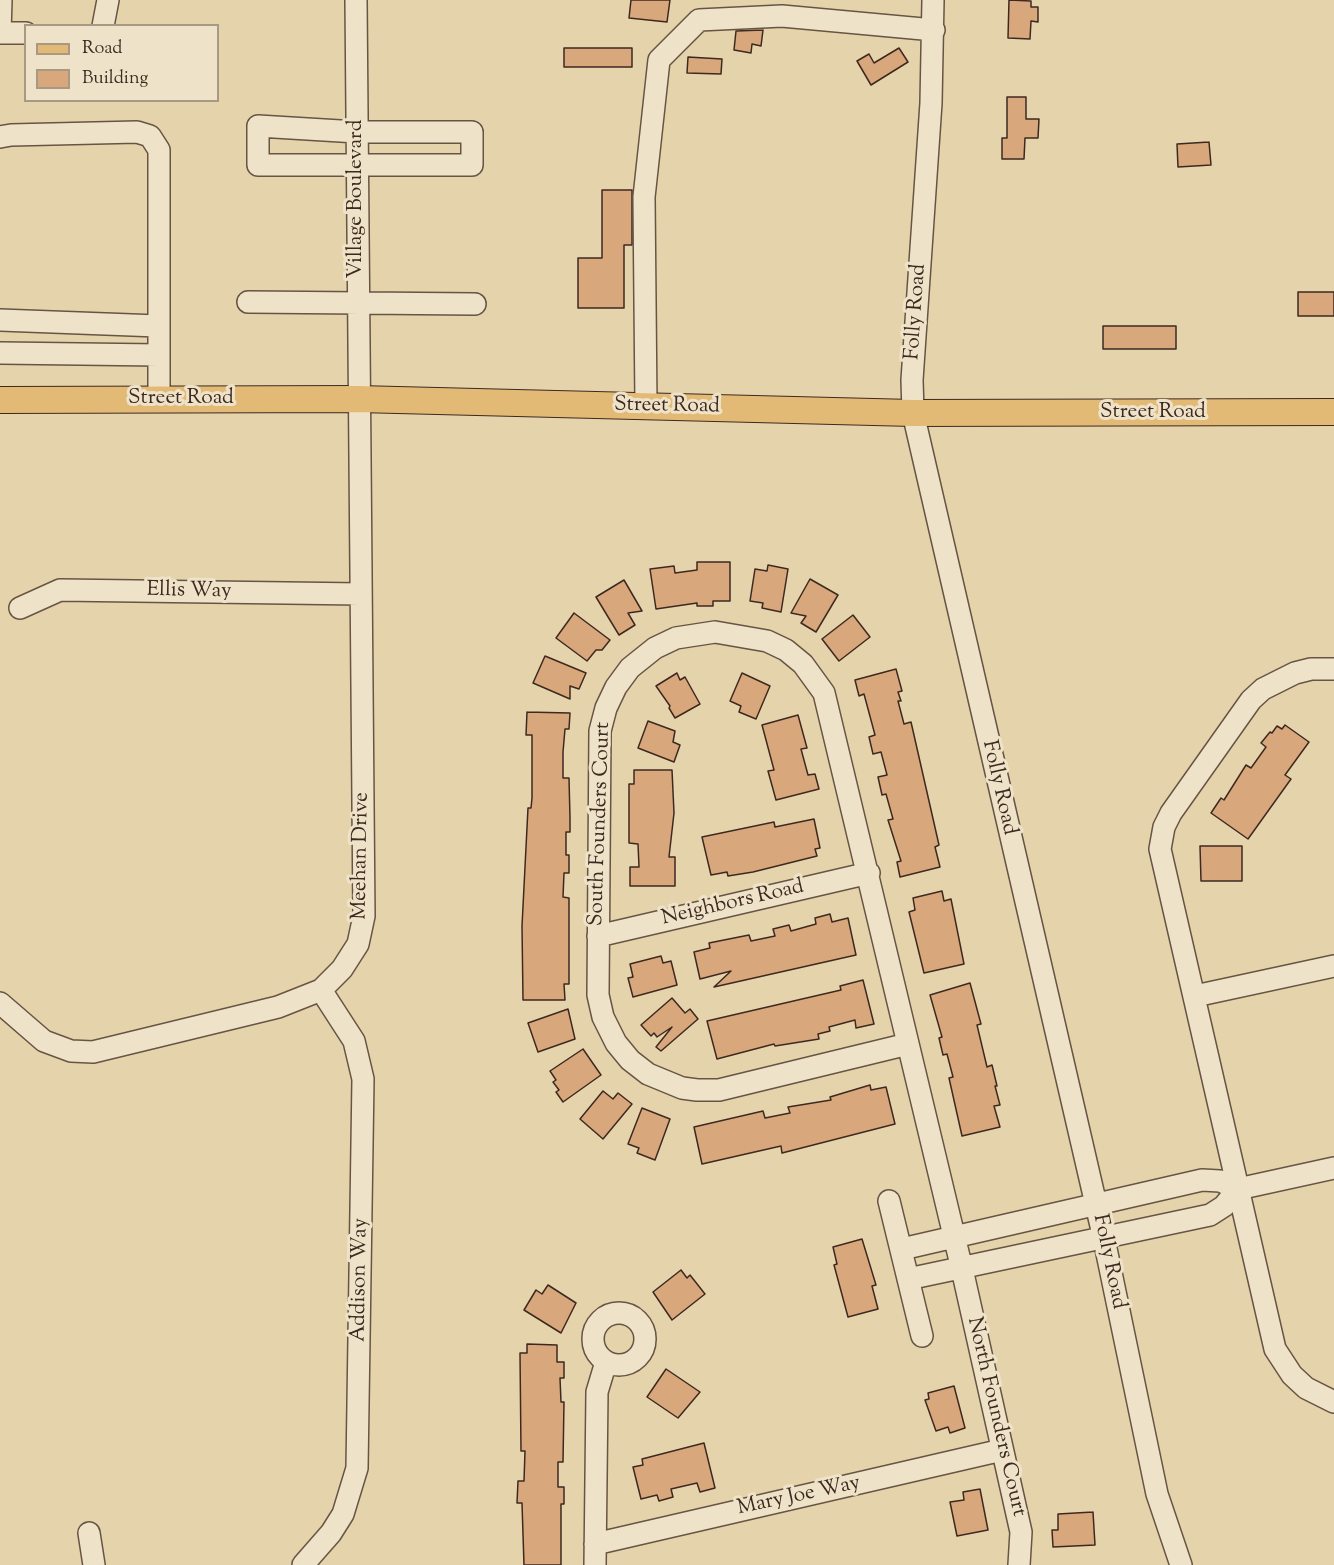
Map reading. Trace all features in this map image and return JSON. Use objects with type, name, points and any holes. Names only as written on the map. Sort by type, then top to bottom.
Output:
[{"type":"main road","name":"Street Road","points":[[0,399],[358,399],[913,413],[1334,412]]},
{"type":"street","points":[[1,0],[0,33],[24,33]]},
{"type":"street","points":[[103,24],[108,0]]},
{"type":"street","name":"Village Boulevard","points":[[356,0],[358,399]]},
{"type":"street","name":"Folly Road","points":[[933,0],[934,30],[912,380],[913,413],[1104,1239],[1157,1494],[1181,1565]]},
{"type":"street","points":[[646,406],[644,197],[658,60],[699,20],[782,16],[934,30]]},
{"type":"street","points":[[258,126],[357,132],[472,132],[472,165],[357,164],[258,165],[258,126]]},
{"type":"street","points":[[0,137],[137,132],[150,136],[159,150],[159,399]]},
{"type":"street","points":[[248,302],[358,305],[475,304]]},
{"type":"street","points":[[0,320],[158,326]]},
{"type":"street","points":[[0,353],[159,355]]},
{"type":"street","name":"Meehan Drive","points":[[0,1003],[44,1041],[71,1051],[93,1052],[278,1007],[321,990],[342,969],[358,944],[364,916],[358,399]]},
{"type":"street","name":"Ellis Way","points":[[20,608],[60,590],[361,594]]},
{"type":"street","name":"South Founders Court","points":[[908,1044],[719,1090],[682,1088],[661,1081],[630,1060],[608,1030],[598,994],[600,731],[606,708],[616,687],[642,657],[655,648],[691,634],[715,632],[767,641],[786,651],[803,664],[817,680],[829,706],[955,1238]]},
{"type":"street","points":[[1334,669],[1311,669],[1295,673],[1263,689],[1251,700],[1172,813],[1164,827],[1160,849],[1275,1349],[1292,1375],[1306,1388],[1334,1402]]},
{"type":"street","name":"Neighbors Road","points":[[598,936],[869,873]]},
{"type":"street","points":[[1195,996],[1334,966]]},
{"type":"street","name":"Addison Way","points":[[303,1565],[332,1533],[344,1514],[357,1468],[363,1080],[354,1041],[321,990]]},
{"type":"street","points":[[902,1249],[1202,1180],[1220,1181],[1238,1189],[1334,1167]]},
{"type":"street","points":[[908,1279],[1210,1215],[1224,1206],[1238,1189]]},
{"type":"street","points":[[889,1201],[922,1336]]},
{"type":"street","name":"North Founders Court","points":[[955,1238],[1021,1532],[1019,1565]]},
{"type":"street","points":[[595,1565],[597,1392],[606,1362]]},
{"type":"street","name":"Mary Joe Way","points":[[595,1544],[1002,1450]]},
{"type":"street","points":[[89,1533],[94,1565]]},
{"type":"building","points":[[631,0],[670,0],[667,22],[629,18]]},
{"type":"building","points":[[1009,0],[1031,1],[1031,7],[1038,7],[1038,22],[1031,21],[1030,39],[1008,38]]},
{"type":"building","points":[[763,30],[761,46],[752,44],[751,53],[734,50],[736,31]]},
{"type":"building","points":[[564,48],[632,48],[632,67],[564,67]]},
{"type":"building","points":[[899,48],[908,62],[871,85],[857,61],[869,54],[874,63]]},
{"type":"building","points":[[688,57],[722,59],[721,74],[687,73]]},
{"type":"building","points":[[1007,97],[1026,97],[1026,119],[1039,119],[1038,138],[1025,138],[1024,159],[1002,159],[1002,138],[1007,138]]},
{"type":"building","points":[[1209,142],[1211,165],[1178,167],[1177,144]]},
{"type":"building","points":[[602,190],[632,190],[632,245],[624,245],[624,308],[578,308],[578,258],[602,258]]},
{"type":"building","points":[[1298,292],[1334,292],[1334,316],[1298,316]]},
{"type":"building","points":[[1103,326],[1176,326],[1176,349],[1103,349]]},
{"type":"building","points":[[697,562],[730,562],[730,601],[713,601],[713,606],[697,606],[697,603],[656,609],[650,569],[674,566],[675,573],[697,570]]},
{"type":"building","points":[[768,565],[788,569],[781,612],[762,608],[763,603],[750,601],[755,569],[767,571]]},
{"type":"building","points":[[810,579],[838,595],[816,632],[801,623],[806,616],[791,613]]},
{"type":"building","points":[[624,580],[642,611],[628,613],[635,625],[619,635],[596,597]]},
{"type":"building","points":[[574,613],[610,640],[602,650],[596,650],[587,661],[556,638]]},
{"type":"building","points":[[853,615],[870,637],[839,661],[822,639]]},
{"type":"building","points":[[545,656],[586,673],[579,689],[570,686],[570,699],[533,683]]},
{"type":"building","points":[[896,669],[902,691],[898,692],[901,701],[898,701],[904,724],[911,722],[939,845],[935,847],[940,867],[900,877],[897,862],[901,861],[888,820],[893,819],[886,794],[882,795],[878,777],[887,775],[881,752],[873,754],[869,737],[875,735],[864,694],[859,696],[855,680]]},
{"type":"building","points":[[677,673],[680,680],[685,677],[700,704],[675,718],[670,706],[656,686]]},
{"type":"building","points":[[742,673],[770,686],[756,719],[739,712],[741,706],[730,701]]},
{"type":"building","points":[[527,712],[570,713],[569,729],[565,729],[563,752],[563,778],[569,778],[570,818],[570,832],[566,832],[569,873],[564,873],[563,897],[569,898],[569,984],[564,984],[565,1000],[523,1000],[522,926],[528,808],[531,808],[532,798],[532,735],[526,735]]},
{"type":"building","points":[[798,715],[807,748],[801,749],[808,775],[815,774],[819,789],[776,800],[768,771],[774,770],[762,725]]},
{"type":"building","points":[[648,721],[675,731],[673,742],[680,745],[674,762],[638,748]]},
{"type":"building","points":[[1285,725],[1309,742],[1285,775],[1291,779],[1248,839],[1211,813],[1221,798],[1224,800],[1246,765],[1251,768],[1266,747],[1261,743],[1270,732],[1272,733],[1277,726],[1282,729]]},
{"type":"building","points":[[634,770],[672,770],[674,813],[669,857],[675,857],[675,886],[630,886],[630,867],[639,867],[638,844],[629,843],[629,784],[634,784]]},
{"type":"building","points":[[814,819],[820,848],[815,849],[817,856],[753,872],[728,876],[727,872],[711,875],[702,837],[774,822],[775,827]]},
{"type":"building","points":[[1200,846],[1242,846],[1242,881],[1201,881]]},
{"type":"building","points":[[942,891],[944,901],[951,899],[964,964],[924,973],[909,912],[915,910],[913,898]]},
{"type":"building","points":[[830,914],[832,922],[848,918],[856,955],[714,987],[731,971],[700,979],[694,952],[710,948],[709,943],[749,935],[751,941],[775,936],[773,929],[789,925],[791,931],[816,924],[815,918]]},
{"type":"building","points":[[661,956],[663,963],[671,961],[677,985],[633,997],[628,978],[633,977],[630,964]]},
{"type":"building","points":[[863,980],[874,1024],[856,1028],[855,1020],[829,1027],[830,1031],[818,1034],[819,1039],[775,1046],[774,1044],[717,1059],[707,1021],[841,990],[840,986]]},
{"type":"building","points":[[970,983],[981,1024],[977,1025],[987,1067],[992,1065],[997,1086],[995,1086],[1000,1105],[994,1106],[1000,1127],[962,1136],[949,1078],[953,1077],[947,1054],[943,1055],[939,1038],[942,1037],[930,995]]},
{"type":"building","points":[[672,998],[685,1013],[690,1009],[698,1019],[661,1051],[656,1047],[672,1027],[657,1037],[654,1033],[651,1036],[641,1025]]},
{"type":"building","points":[[568,1009],[575,1039],[538,1052],[528,1023]]},
{"type":"building","points":[[583,1049],[601,1075],[563,1102],[556,1092],[559,1090],[553,1082],[556,1080],[550,1071]]},
{"type":"building","points":[[870,1085],[871,1090],[886,1087],[895,1124],[782,1153],[781,1146],[702,1164],[694,1127],[763,1111],[765,1118],[790,1113],[788,1107],[831,1100],[830,1097]]},
{"type":"building","points":[[603,1091],[613,1099],[618,1093],[632,1104],[603,1139],[580,1119]]},
{"type":"building","points":[[642,1108],[670,1119],[655,1160],[637,1153],[639,1148],[628,1144]]},
{"type":"building","points":[[862,1239],[876,1285],[872,1286],[878,1309],[848,1317],[834,1265],[837,1264],[833,1247]]},
{"type":"building","points":[[681,1270],[687,1278],[690,1275],[705,1294],[672,1320],[653,1292]]},
{"type":"building","points":[[548,1285],[576,1303],[561,1333],[524,1310],[536,1290],[542,1294]]},
{"type":"building","points":[[527,1344],[557,1345],[557,1362],[564,1362],[564,1378],[560,1378],[561,1402],[564,1402],[563,1462],[558,1462],[558,1487],[564,1487],[564,1504],[561,1504],[561,1565],[524,1565],[522,1503],[517,1503],[518,1481],[524,1481],[525,1451],[521,1451],[520,1353],[527,1353]]},
{"type":"building","points":[[666,1369],[700,1392],[678,1418],[647,1397]]},
{"type":"building","points":[[954,1386],[965,1428],[950,1433],[948,1427],[936,1431],[925,1400],[929,1399],[928,1393]]},
{"type":"building","points":[[704,1443],[715,1488],[700,1492],[697,1483],[671,1489],[673,1497],[659,1501],[657,1495],[641,1499],[633,1467],[643,1465],[642,1459]]},
{"type":"building","points":[[980,1489],[988,1530],[957,1536],[950,1502],[964,1500],[963,1492]]},
{"type":"building","points":[[1093,1512],[1095,1545],[1053,1547],[1052,1530],[1058,1530],[1058,1514]]}]
